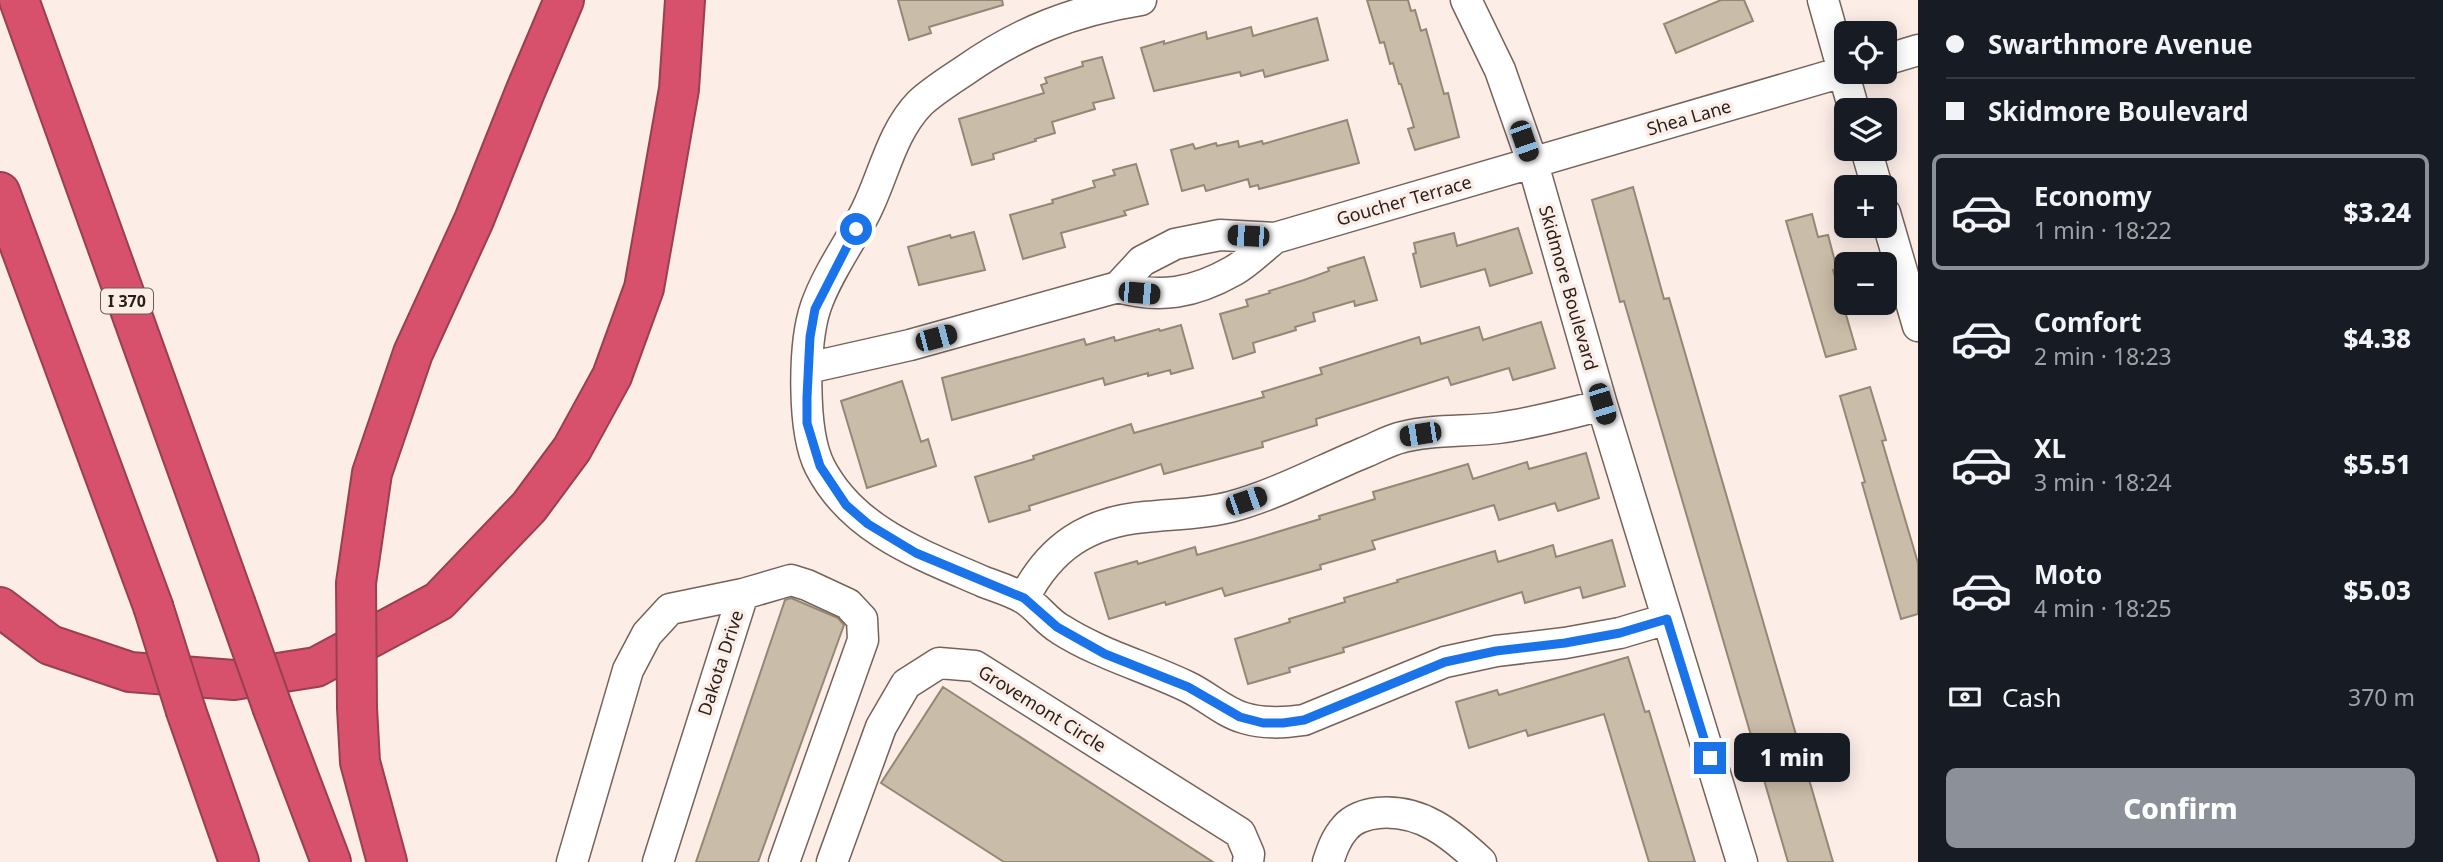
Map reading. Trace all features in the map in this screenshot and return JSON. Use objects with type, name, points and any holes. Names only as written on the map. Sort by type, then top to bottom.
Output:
[{"type":"highway","name":"I 370","points":[[19,0],[273,709],[331,862]]},
{"type":"highway","points":[[387,862],[360,762],[357,708],[356,583],[372,473],[413,353],[474,220],[565,0]]},
{"type":"highway","points":[[0,607],[50,645],[130,672],[234,680],[316,667],[439,601],[529,507],[572,449],[612,376],[644,288],[679,89],[685,0]]},
{"type":"highway","points":[[0,192],[153,606],[239,862]]},
{"type":"street","points":[[1141,0],[1067,16],[996,48],[918,105],[895,140],[867,210],[838,260],[815,309],[810,337],[807,423],[820,466],[846,505],[868,524],[916,553],[1024,598],[1057,627],[1105,654],[1188,687],[1240,717],[1263,723],[1304,720],[1445,662],[1496,651],[1620,633],[1667,619]]},
{"type":"street","name":"Skidmore Boulevard","points":[[1466,0],[1500,70],[1532,164],[1602,404],[1742,862]]},
{"type":"street","points":[[1823,0],[1834,36]]},
{"type":"street","points":[[1897,56],[1918,50]]},
{"type":"street","name":"Shea Lane","points":[[1532,164],[1834,75]]},
{"type":"street","name":"Goucher Terrace","points":[[1118,287],[1142,261],[1175,244],[1220,235],[1275,238],[1532,164]]},
{"type":"street","name":"Goucher Terrace","points":[[808,368],[910,345],[1118,287],[1159,295],[1185,290],[1234,271],[1275,238]]},
{"type":"street","points":[[1892,238],[1918,326]]},
{"type":"street","points":[[1024,598],[1034,580],[1059,550],[1079,535],[1101,526],[1143,517],[1198,513],[1232,506],[1401,437],[1496,428],[1602,404]]},
{"type":"street","name":"Dakota Drive","points":[[658,862],[743,594],[791,580],[848,604],[862,619],[863,640],[784,862]]},
{"type":"street","points":[[572,862],[628,670],[648,634],[670,609],[743,594]]},
{"type":"street","name":"Grovemont Circle","points":[[832,862],[881,727],[906,684],[939,663],[975,666],[1240,833],[1249,854],[1248,862]]},
{"type":"street","points":[[1328,862],[1346,827],[1366,814],[1388,812],[1410,814],[1443,830],[1481,862]]},
{"type":"building","points":[[898,0],[1002,0],[1003,5],[929,27],[931,33],[909,40]]},
{"type":"building","points":[[1367,0],[1408,0],[1411,11],[1415,10],[1421,31],[1426,29],[1444,94],[1448,93],[1459,137],[1415,150],[1408,129],[1414,127],[1401,84],[1393,63],[1390,64],[1384,42],[1380,43]]},
{"type":"building","points":[[1721,0],[1744,0],[1753,21],[1676,53],[1664,24]]},
{"type":"building","points":[[1317,18],[1328,60],[1265,77],[1263,70],[1241,76],[1240,72],[1154,91],[1141,48],[1206,32],[1207,39],[1251,27],[1253,36]]},
{"type":"building","points":[[1102,57],[1114,98],[1093,103],[1095,109],[1052,122],[1055,133],[993,154],[994,159],[972,165],[959,119],[1044,93],[1041,85],[1047,83],[1045,78],[1083,66],[1082,62]]},
{"type":"building","points":[[1347,120],[1359,163],[1259,189],[1258,185],[1250,187],[1248,179],[1206,191],[1204,185],[1182,191],[1171,150],[1193,144],[1195,149],[1238,141],[1239,147],[1262,141],[1263,144]]},
{"type":"building","points":[[1136,164],[1148,204],[1124,211],[1126,215],[1061,233],[1065,247],[1023,259],[1010,215],[1095,187],[1093,181],[1115,175],[1113,170]]},
{"type":"building","points":[[1633,187],[1664,299],[1669,298],[1833,862],[1788,862],[1624,301],[1620,302],[1592,200]]},
{"type":"building","points":[[1812,214],[1818,237],[1828,235],[1834,258],[1834,315],[1846,315],[1856,349],[1826,357],[1786,221]]},
{"type":"building","points":[[1518,228],[1532,273],[1490,286],[1485,269],[1421,287],[1413,254],[1416,253],[1414,243],[1454,233],[1457,246]]},
{"type":"building","points":[[974,232],[985,270],[919,285],[908,247],[950,235],[951,238]]},
{"type":"building","points":[[1364,257],[1377,300],[1355,306],[1354,301],[1313,313],[1315,321],[1295,327],[1296,330],[1253,343],[1255,352],[1233,359],[1220,314],[1248,306],[1246,300]]},
{"type":"building","points":[[1541,322],[1555,368],[1513,380],[1509,368],[1451,385],[1448,377],[1316,419],[1317,425],[1262,442],[1263,447],[1164,474],[1161,464],[1029,506],[1030,510],[989,522],[975,477],[1131,424],[1134,433],[1264,397],[1262,392],[1322,374],[1320,368],[1419,337],[1421,344],[1479,327],[1483,340]]},
{"type":"building","points":[[1181,325],[1193,368],[1171,374],[1170,370],[1148,376],[1148,373],[1105,385],[1103,378],[952,420],[942,378],[1084,339],[1086,345],[1114,337],[1115,341]]},
{"type":"building","points":[[902,381],[921,442],[928,439],[936,466],[867,488],[841,401]]},
{"type":"building","points":[[1870,387],[1886,440],[1882,441],[1918,563],[1918,614],[1901,619],[1840,396]]},
{"type":"building","points":[[1586,453],[1599,498],[1558,511],[1555,503],[1499,520],[1494,505],[1372,541],[1375,549],[1320,565],[1321,569],[1225,596],[1222,588],[1109,619],[1095,573],[1137,561],[1138,564],[1195,547],[1197,555],[1254,539],[1375,499],[1373,492],[1468,464],[1473,479],[1527,462],[1529,469]]},
{"type":"building","points":[[1612,540],[1625,586],[1583,598],[1580,587],[1525,603],[1522,592],[1343,648],[1344,652],[1289,668],[1290,672],[1248,684],[1235,639],[1345,602],[1344,598],[1398,582],[1397,580],[1495,551],[1498,562],[1553,545],[1556,557]]},
{"type":"building","points":[[791,598],[838,618],[844,625],[758,862],[696,862],[785,600]]},
{"type":"building","points":[[1628,657],[1645,712],[1649,711],[1695,862],[1649,862],[1604,714],[1528,736],[1526,730],[1469,748],[1456,702],[1497,690],[1499,695]]},
{"type":"building","points":[[943,687],[1213,862],[1004,862],[881,783]]},
{"type":"route","points":[[856,229],[815,309],[810,337],[807,423],[820,466],[846,505],[894,541],[916,553],[1024,598],[1057,627],[1105,654],[1188,687],[1240,717],[1263,723],[1304,720],[1445,662],[1496,651],[1620,633],[1667,619],[1710,758]]}]
